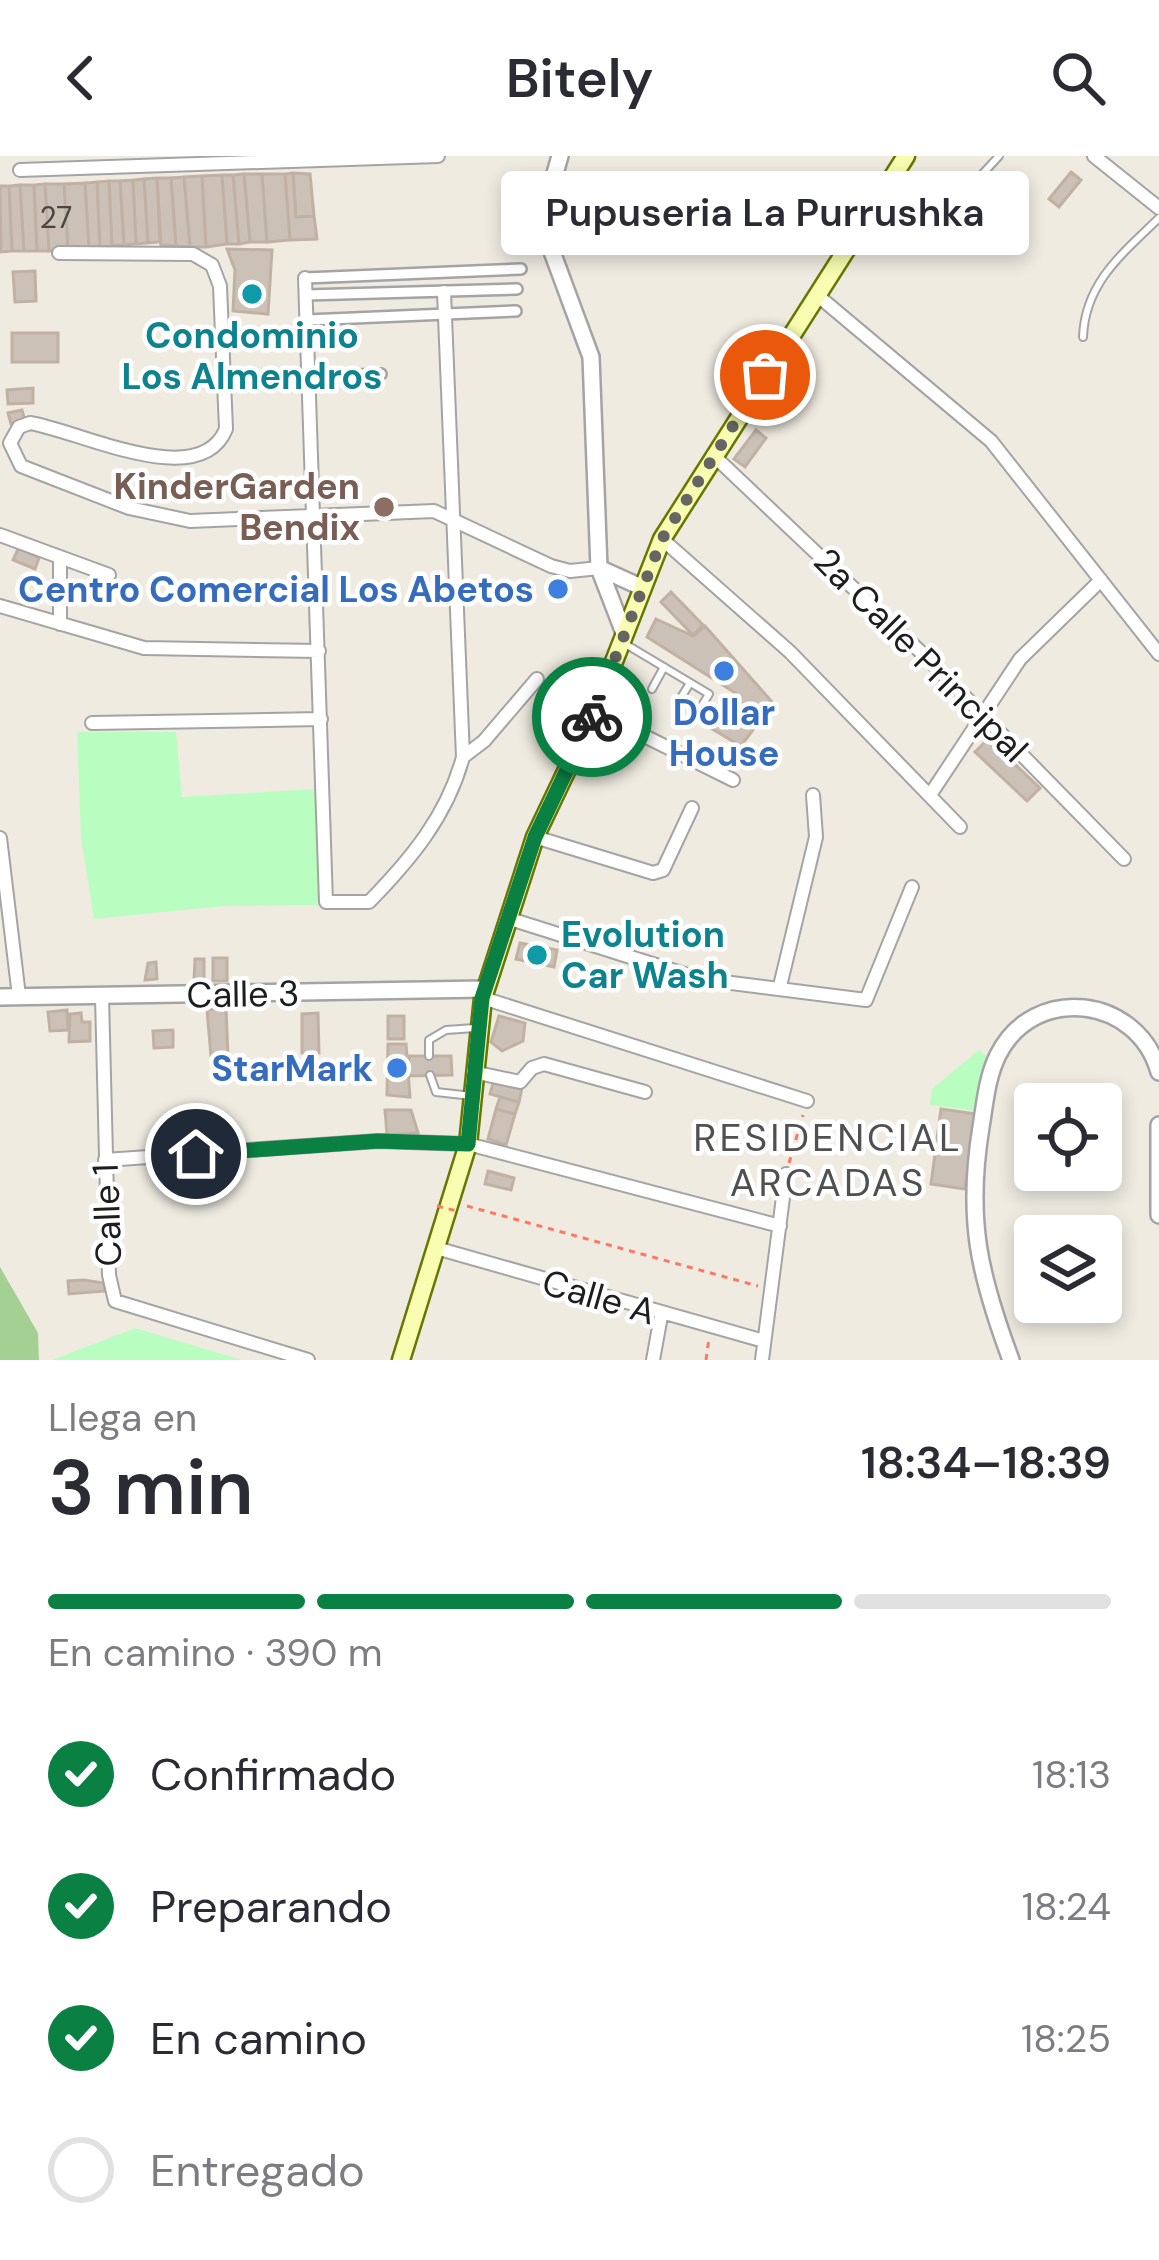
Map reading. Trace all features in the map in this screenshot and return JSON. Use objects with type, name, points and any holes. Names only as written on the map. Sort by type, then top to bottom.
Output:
[{"type":"main road","points":[[401,1360],[468,1144],[484,994],[535,837],[594,711],[662,539],[906,156]]},
{"type":"street","points":[[20,170],[90,161],[438,156]]},
{"type":"street","points":[[560,156],[541,214],[545,243],[592,367],[599,568],[623,637]]},
{"type":"street","points":[[1094,156],[1159,208]]},
{"type":"street","points":[[545,243],[656,242]]},
{"type":"street","points":[[59,253],[193,254],[212,265],[220,286],[226,429],[214,449],[189,460],[30,424],[19,428],[10,443],[21,466],[166,518],[434,511],[551,566],[570,572],[599,568],[641,587]]},
{"type":"street","points":[[445,272],[463,757],[446,806],[406,865],[369,902],[326,902],[304,278],[445,272],[521,269]]},
{"type":"street","points":[[306,296],[517,290]]},
{"type":"street","points":[[817,295],[991,441],[1159,654]]},
{"type":"street","points":[[308,320],[516,311]]},
{"type":"street","points":[[310,377],[382,374]]},
{"type":"street","name":"2a Calle Principal","points":[[713,455],[1124,859]]},
{"type":"street","points":[[0,535],[109,575]]},
{"type":"street","points":[[662,539],[790,652],[932,792],[960,827]]},
{"type":"street","points":[[60,558],[60,624]]},
{"type":"street","points":[[932,792],[985,719],[1020,659],[1101,580]]},
{"type":"street","points":[[0,606],[120,644],[173,652],[319,651]]},
{"type":"street","points":[[463,757],[484,741],[537,679]]},
{"type":"street","points":[[594,711],[733,780]]},
{"type":"street","points":[[92,723],[321,719]]},
{"type":"street","points":[[780,986],[816,837],[813,795]]},
{"type":"street","points":[[535,837],[653,873],[663,870],[692,808]]},
{"type":"street","points":[[0,838],[19,996]]},
{"type":"street","points":[[507,918],[700,979],[866,1000],[912,887]]},
{"type":"street","points":[[484,994],[807,1101]]},
{"type":"street","name":"Calle 3","points":[[0,998],[484,994]]},
{"type":"street","name":"Calle 1","points":[[102,998],[110,1285],[119,1306],[308,1360]]},
{"type":"street","points":[[1011,1360],[979,1268],[973,1215],[982,1118],[1000,1052],[1030,1019],[1082,1006],[1112,1013],[1136,1030],[1159,1072]]},
{"type":"street","points":[[473,1072],[520,1082],[544,1064],[645,1092]]},
{"type":"street","points":[[1159,1125],[1159,1215]]},
{"type":"street","points":[[105,1160],[378,1141],[468,1144],[780,1226]]},
{"type":"street","points":[[762,1360],[785,1174]]},
{"type":"street","name":"Calle A","points":[[436,1248],[661,1316],[764,1341]]},
{"type":"street","points":[[653,1360],[661,1316]]},
{"type":"lane","points":[[965,194],[999,156]]},
{"type":"lane","points":[[1083,337],[1084,303],[1110,266],[1159,218]]},
{"type":"lane","points":[[623,637],[709,694],[698,712]]},
{"type":"lane","points":[[652,688],[664,667]]},
{"type":"lane","points":[[677,704],[690,682]]},
{"type":"lane","points":[[430,1056],[429,1040],[437,1033],[479,1027]]},
{"type":"lane","points":[[430,1075],[436,1092],[472,1096]]},
{"type":"path","points":[[785,1174],[807,1101]]},
{"type":"path","points":[[449,1207],[772,1290]]},
{"type":"path","points":[[706,1360],[711,1329]]},
{"type":"green space","points":[[77,732],[176,732],[182,797],[315,789],[321,905],[224,906],[94,919],[81,838]]},
{"type":"green space","points":[[979,1050],[993,1062],[975,1111],[930,1105],[932,1089]]},
{"type":"green space","points":[[0,1267],[38,1333],[39,1360],[0,1360]]},
{"type":"green space","points":[[135,1328],[242,1360],[52,1360]]},
{"type":"building","points":[[1071,172],[1081,180],[1059,207],[1049,199]]},
{"type":"building","points":[[293,173],[296,217],[314,216],[317,239],[290,240],[285,174]]},
{"type":"building","points":[[293,173],[310,174],[314,216],[296,217]]},
{"type":"building","points":[[244,174],[250,242],[239,244],[233,175]]},
{"type":"building","points":[[244,174],[262,174],[267,242],[250,242]]},
{"type":"building","points":[[262,174],[285,174],[290,240],[267,242]]},
{"type":"building","points":[[222,175],[227,244],[206,247],[202,176]]},
{"type":"building","points":[[222,175],[233,175],[239,244],[227,244]]},
{"type":"building","points":[[202,176],[206,247],[190,247],[184,177]]},
{"type":"building","points":[[184,177],[190,247],[176,246],[171,178]]},
{"type":"building","points":[[157,178],[160,242],[148,243],[144,179]]},
{"type":"building","points":[[157,178],[171,178],[176,246],[161,245]]},
{"type":"building","points":[[144,179],[148,243],[136,244],[133,180]]},
{"type":"building","points":[[133,180],[136,244],[124,245],[120,181]]},
{"type":"building","points":[[109,181],[112,246],[100,248],[97,182]]},
{"type":"building","points":[[109,181],[120,181],[124,245],[112,246]]},
{"type":"building","points":[[97,182],[100,248],[89,248],[85,183]]},
{"type":"building","points":[[85,183],[89,248],[68,249],[64,184]]},
{"type":"building","points":[[45,184],[64,184],[68,249],[49,251]]},
{"type":"building","points":[[45,184],[49,251],[37,251],[34,185]]},
{"type":"building","points":[[20,185],[34,185],[37,251],[24,251]]},
{"type":"building","points":[[20,185],[24,251],[12,251],[9,186]]},
{"type":"building","points":[[0,186],[9,186],[12,251],[1,252]]},
{"type":"building","name":"Condominio Los Almendros","points":[[227,249],[272,250],[268,314],[233,311],[235,270]]},
{"type":"building","points":[[35,271],[36,301],[15,302],[13,272]]},
{"type":"building","points":[[12,333],[58,333],[58,362],[12,362]]},
{"type":"building","points":[[33,388],[33,403],[8,404],[7,390]]},
{"type":"building","points":[[22,410],[25,421],[11,424],[8,413]]},
{"type":"building","points":[[756,430],[766,438],[745,467],[734,459]]},
{"type":"building","points":[[19,547],[39,558],[35,569],[13,560]]},
{"type":"building","points":[[671,592],[703,625],[693,635],[661,602]]},
{"type":"building","points":[[656,619],[693,636],[705,626],[773,703],[741,746],[709,727],[737,694],[647,637]]},
{"type":"building","points":[[988,739],[1040,788],[1027,801],[975,752]]},
{"type":"building","name":"Evolution Car Wash","points":[[520,943],[557,950],[554,967],[516,959]]},
{"type":"building","points":[[213,958],[227,958],[227,981],[213,981]]},
{"type":"building","points":[[195,959],[204,959],[204,981],[194,981]]},
{"type":"building","points":[[156,962],[157,979],[145,980],[148,963]]},
{"type":"building","points":[[226,1007],[228,1057],[211,1056],[207,1010]]},
{"type":"building","points":[[67,1010],[68,1030],[50,1031],[48,1012]]},
{"type":"building","points":[[81,1013],[82,1022],[90,1022],[90,1041],[69,1042],[70,1014]]},
{"type":"building","points":[[318,1013],[319,1053],[302,1053],[302,1014]]},
{"type":"building","points":[[388,1016],[404,1016],[404,1039],[388,1039]]},
{"type":"building","points":[[499,1016],[525,1023],[523,1041],[502,1051],[491,1042]]},
{"type":"building","points":[[173,1030],[173,1047],[154,1048],[153,1031]]},
{"type":"building","name":"StarMark","points":[[388,1044],[406,1044],[410,1097],[387,1095]]},
{"type":"building","points":[[409,1056],[451,1056],[452,1075],[409,1076]]},
{"type":"building","points":[[494,1080],[522,1088],[519,1102],[490,1094]]},
{"type":"building","points":[[500,1097],[519,1102],[515,1114],[496,1109]]},
{"type":"building","points":[[496,1109],[515,1114],[506,1145],[488,1139]]},
{"type":"building","points":[[941,1109],[976,1114],[965,1189],[931,1184]]},
{"type":"building","points":[[385,1110],[411,1110],[418,1133],[387,1135]]},
{"type":"building","points":[[488,1171],[514,1178],[511,1190],[485,1184]]},
{"type":"building","points":[[68,1281],[104,1283],[105,1291],[69,1294]]},
{"type":"way so far","points":[[592,717],[662,539],[765,375]]},
{"type":"place","name":"Condominio Los Almendros","points":[[252,294]]},
{"type":"place","name":"Pupuseria La Purrushka","points":[[765,375]]},
{"type":"place","name":"KinderGarden Bendix","points":[[384,507]]},
{"type":"place","name":"Centro Comercial Los Abetos","points":[[558,589]]},
{"type":"place","name":"Dollar House","points":[[724,671]]},
{"type":"place","name":"Evolution Car Wash","points":[[537,955]]},
{"type":"place","name":"StarMark","points":[[397,1068]]},
{"type":"district","name":"RESIDENCIAL ARCADAS","points":[[828,1160]]},
{"type":"route","points":[[196,1154],[378,1141],[468,1144],[482,998],[535,837],[592,717]]}]
